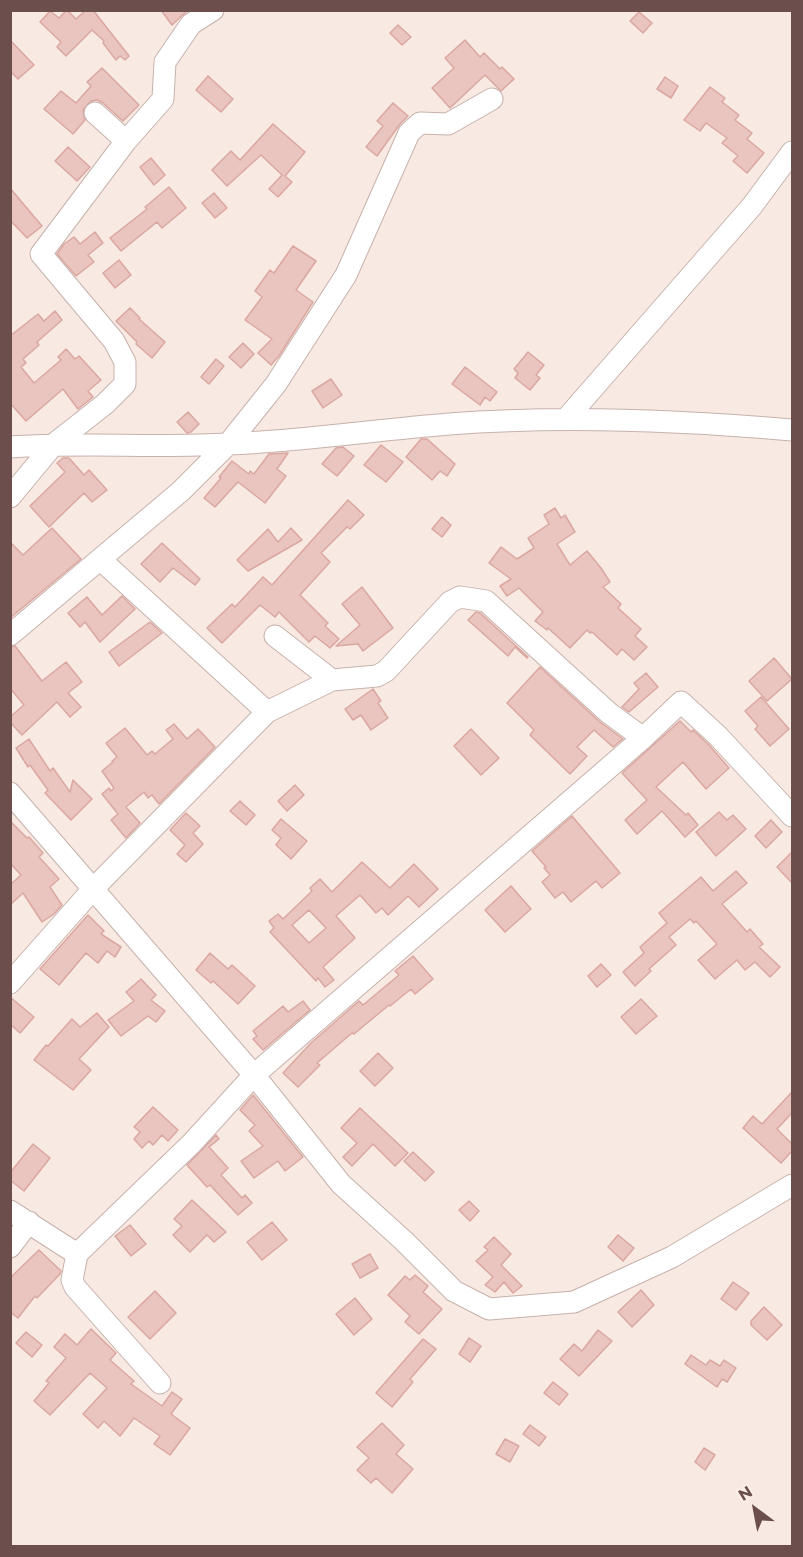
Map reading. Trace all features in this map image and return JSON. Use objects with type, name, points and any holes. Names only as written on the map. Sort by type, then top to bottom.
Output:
[{"type":"street","points":[[10,497],[54,444],[105,404],[125,384],[125,362],[114,341],[41,254],[126,141],[163,99],[165,62],[191,24],[213,10]]},
{"type":"street","points":[[10,635],[181,491],[228,444],[276,384],[346,275],[410,133],[420,123],[448,124],[492,99]]},
{"type":"street","points":[[95,113],[126,141]]},
{"type":"street","points":[[566,419],[752,206],[792,152]]},
{"type":"street","points":[[10,447],[54,444],[228,444],[451,424],[566,419],[666,422],[792,430]]},
{"type":"street","points":[[101,560],[267,712]]},
{"type":"street","points":[[10,983],[94,888],[267,712],[332,680],[377,676],[386,671],[450,602],[460,597],[486,601],[609,713],[643,738]]},
{"type":"street","points":[[275,636],[332,680]]},
{"type":"street","points":[[160,1383],[75,1287],[72,1280],[77,1254],[192,1143],[254,1075],[643,738],[681,702],[718,736],[792,816]]},
{"type":"street","points":[[10,794],[254,1075],[341,1184],[404,1241],[453,1291],[489,1309],[574,1302],[672,1257],[792,1185]]},
{"type":"street","points":[[10,1211],[77,1254]]},
{"type":"street","points":[[10,1247],[29,1222]]},
{"type":"building","points":[[67,10],[76,19],[86,10],[93,10],[129,56],[125,60],[120,56],[116,60],[103,43],[104,41],[92,30],[66,56],[57,47],[61,42],[40,22],[50,11],[59,18]]},
{"type":"building","points":[[161,10],[188,10],[172,25]]},
{"type":"building","points":[[639,12],[652,23],[643,33],[630,21]]},
{"type":"building","points":[[398,25],[411,37],[402,45],[390,33]]},
{"type":"building","points":[[10,40],[34,65],[18,79],[10,71]]},
{"type":"building","points":[[465,40],[480,57],[484,53],[514,79],[501,91],[485,75],[450,108],[432,88],[454,68],[445,58]]},
{"type":"building","points":[[102,68],[139,105],[123,121],[103,103],[97,100],[91,101],[83,110],[85,120],[73,134],[44,109],[61,91],[76,103],[91,86],[87,82]]},
{"type":"building","points":[[208,76],[233,99],[221,112],[196,90]]},
{"type":"building","points":[[665,77],[678,86],[671,98],[657,89]]},
{"type":"building","points":[[710,87],[725,98],[722,102],[739,115],[735,120],[752,133],[747,139],[764,153],[747,173],[733,161],[738,156],[722,143],[727,138],[706,123],[700,131],[684,120]]},
{"type":"building","points":[[393,103],[408,116],[377,156],[366,147],[383,126],[377,121]]},
{"type":"building","points":[[273,124],[305,152],[285,176],[292,182],[278,197],[269,189],[282,175],[261,155],[227,186],[212,170],[231,151],[240,160]]},
{"type":"building","points":[[68,147],[90,167],[77,181],[55,161]]},
{"type":"building","points":[[151,158],[165,175],[154,185],[140,167]]},
{"type":"building","points":[[169,187],[186,208],[162,228],[157,222],[121,251],[110,238],[147,209],[145,207]]},
{"type":"building","points":[[10,188],[42,226],[27,238],[10,220]]},
{"type":"building","points":[[214,193],[227,208],[215,218],[202,203]]},
{"type":"building","points":[[95,232],[103,243],[88,255],[94,262],[76,276],[57,254],[64,244],[74,237],[80,244]]},
{"type":"building","points":[[293,246],[316,261],[296,290],[313,302],[271,365],[258,353],[272,339],[245,320],[262,297],[255,291],[270,270],[274,273]]},
{"type":"building","points":[[119,260],[131,275],[115,288],[103,273]]},
{"type":"building","points":[[130,308],[165,342],[152,358],[116,321]]},
{"type":"building","points":[[55,311],[62,320],[37,342],[39,345],[23,359],[26,363],[21,367],[34,383],[61,360],[58,357],[66,349],[75,359],[79,356],[101,380],[88,391],[93,397],[78,409],[63,389],[26,421],[10,403],[10,336],[38,314],[44,321]]},
{"type":"building","points":[[243,343],[254,354],[241,368],[229,357]]},
{"type":"building","points":[[528,352],[544,365],[536,375],[540,378],[530,390],[515,378],[518,373],[514,369]]},
{"type":"building","points":[[216,359],[224,366],[209,384],[201,377]]},
{"type":"building","points":[[465,367],[497,392],[490,401],[485,397],[480,405],[452,384]]},
{"type":"building","points":[[331,379],[342,395],[323,408],[312,391]]},
{"type":"building","points":[[188,412],[199,424],[187,433],[177,422]]},
{"type":"building","points":[[421,439],[427,439],[455,464],[447,476],[440,471],[432,480],[406,457]]},
{"type":"building","points":[[381,445],[403,462],[386,482],[364,465]]},
{"type":"building","points":[[343,447],[354,456],[337,476],[322,464],[336,448]]},
{"type":"building","points":[[288,453],[277,469],[286,476],[265,503],[238,482],[215,507],[204,498],[232,461],[249,474],[250,471],[254,474],[269,454]]},
{"type":"building","points":[[63,458],[69,458],[84,475],[89,470],[107,490],[92,502],[84,493],[49,527],[30,506],[65,472],[57,463]]},
{"type":"building","points":[[348,500],[364,515],[350,529],[347,527],[321,553],[330,562],[300,595],[328,623],[325,626],[339,639],[330,648],[315,636],[309,642],[279,612],[275,617],[260,605],[222,643],[207,628],[232,604],[235,607],[263,577],[272,585]]},
{"type":"building","points":[[555,508],[561,518],[565,515],[575,532],[557,544],[570,565],[587,551],[610,582],[603,587],[621,604],[618,608],[641,629],[635,636],[647,647],[634,660],[622,649],[617,655],[587,630],[570,648],[548,628],[547,630],[535,621],[543,612],[519,588],[507,596],[500,586],[511,579],[489,563],[501,547],[517,559],[534,548],[528,538],[549,524],[544,515]]},
{"type":"building","points":[[442,517],[451,525],[442,537],[432,529]]},
{"type":"building","points":[[52,528],[81,559],[10,618],[10,542],[23,555]]},
{"type":"building","points":[[291,528],[302,540],[248,571],[237,560],[268,529],[278,542]]},
{"type":"building","points":[[162,543],[200,579],[195,585],[173,568],[160,582],[141,564]]},
{"type":"building","points":[[362,587],[393,628],[363,651],[358,644],[336,646],[360,625],[342,604]]},
{"type":"building","points":[[122,596],[135,609],[100,642],[85,622],[80,627],[68,613],[87,597],[102,615]]},
{"type":"building","points":[[476,612],[480,613],[528,657],[515,647],[508,656],[468,620]]},
{"type":"building","points":[[150,622],[162,633],[119,666],[109,652]]},
{"type":"building","points":[[15,646],[42,681],[66,662],[82,682],[68,693],[81,707],[70,717],[57,702],[22,735],[10,722],[10,717],[24,705],[10,688],[10,647]]},
{"type":"building","points":[[774,658],[792,679],[767,701],[749,681]]},
{"type":"building","points":[[540,667],[600,722],[623,739],[613,747],[594,730],[577,747],[587,756],[570,774],[530,735],[534,730],[507,703]]},
{"type":"building","points":[[646,673],[658,687],[629,712],[622,707],[639,689],[634,683]]},
{"type":"building","points":[[373,689],[381,701],[378,703],[388,718],[371,730],[361,715],[353,720],[345,709]]},
{"type":"building","points":[[761,697],[789,729],[770,746],[755,729],[758,726],[745,711]]},
{"type":"building","points":[[680,721],[709,745],[729,768],[706,789],[683,762],[656,787],[686,815],[688,813],[698,825],[685,837],[662,811],[637,834],[625,820],[647,800],[622,773]]},
{"type":"building","points":[[174,724],[187,739],[198,729],[215,747],[159,804],[152,795],[148,798],[144,792],[126,807],[140,823],[126,838],[111,820],[118,814],[102,794],[109,788],[111,791],[114,788],[102,771],[117,757],[106,743],[125,728],[147,755],[152,751],[155,754],[173,739],[166,730]]},
{"type":"building","points":[[471,729],[499,758],[481,775],[454,746]]},
{"type":"building","points":[[29,739],[50,771],[53,768],[70,792],[73,780],[92,799],[71,820],[45,793],[48,790],[30,765],[28,767],[16,748]]},
{"type":"building","points":[[295,785],[304,795],[287,811],[278,801]]},
{"type":"building","points":[[240,801],[255,815],[246,825],[230,811]]},
{"type":"building","points":[[719,812],[727,820],[733,815],[746,829],[716,856],[696,832]]},
{"type":"building","points":[[186,813],[200,826],[193,833],[203,844],[186,862],[177,854],[185,845],[170,830]]},
{"type":"building","points":[[572,816],[620,873],[602,888],[596,881],[571,902],[563,892],[555,898],[542,882],[550,875],[532,851]]},
{"type":"building","points":[[281,819],[307,841],[291,859],[276,845],[281,838],[272,830]]},
{"type":"building","points":[[771,820],[782,832],[766,848],[755,836]]},
{"type":"building","points":[[10,821],[43,853],[39,857],[59,879],[50,887],[62,905],[42,922],[23,893],[10,905],[10,885],[21,875],[10,863]]},
{"type":"building","points":[[792,852],[792,883],[777,867]]},
{"type":"building","points":[[362,862],[390,888],[414,864],[438,889],[419,907],[408,896],[388,915],[382,908],[376,913],[360,895],[336,916],[355,938],[323,967],[334,980],[325,987],[318,978],[316,981],[270,932],[274,928],[269,921],[278,914],[283,919],[312,891],[310,888],[320,879],[332,892]],"holes":[[[309,910],[326,928],[309,943],[292,925]]]},
{"type":"building","points":[[736,871],[747,883],[722,904],[747,932],[750,929],[763,944],[759,947],[780,967],[770,977],[755,962],[745,970],[737,960],[715,979],[698,960],[717,944],[696,921],[694,923],[690,919],[669,937],[676,945],[649,969],[651,971],[635,986],[623,972],[644,953],[640,947],[667,923],[659,913],[701,877],[713,891]]},
{"type":"building","points":[[511,886],[531,909],[505,932],[485,910]]},
{"type":"building","points":[[88,915],[104,931],[101,934],[121,947],[115,957],[107,951],[98,963],[86,953],[59,985],[40,969]]},
{"type":"building","points":[[210,953],[228,969],[232,965],[255,986],[238,1004],[213,981],[211,983],[196,970]]},
{"type":"building","points":[[413,956],[433,979],[415,994],[411,989],[354,1034],[352,1033],[317,1063],[320,1065],[298,1087],[283,1073],[311,1043],[359,1001],[363,1005],[399,975],[395,971]]},
{"type":"building","points":[[601,964],[611,975],[597,987],[588,976]]},
{"type":"building","points":[[141,979],[156,995],[151,1000],[165,1011],[156,1022],[148,1016],[121,1036],[108,1020],[134,1001],[126,992]]},
{"type":"building","points":[[10,997],[34,1017],[20,1033],[10,1024]]},
{"type":"building","points":[[641,999],[657,1016],[636,1034],[621,1017]]},
{"type":"building","points":[[303,1001],[310,1010],[263,1050],[253,1039],[257,1036],[253,1031],[283,1006],[288,1012]]},
{"type":"building","points":[[97,1013],[109,1027],[79,1059],[91,1070],[73,1090],[34,1060],[72,1019],[80,1027]]},
{"type":"building","points":[[378,1053],[393,1068],[375,1086],[360,1071]]},
{"type":"building","points":[[792,1092],[792,1113],[777,1129],[792,1144],[792,1151],[781,1163],[743,1128],[753,1116],[762,1124]]},
{"type":"building","points":[[253,1095],[303,1157],[285,1171],[278,1161],[254,1178],[241,1161],[263,1146],[249,1131],[255,1125],[240,1110]]},
{"type":"building","points":[[153,1107],[178,1130],[168,1141],[162,1135],[153,1145],[149,1141],[142,1148],[134,1139],[140,1132],[134,1127]]},
{"type":"building","points":[[360,1108],[408,1153],[395,1166],[373,1144],[352,1166],[343,1157],[357,1143],[341,1128]]},
{"type":"building","points":[[216,1135],[219,1139],[209,1147],[228,1168],[221,1175],[242,1198],[245,1195],[252,1203],[238,1215],[210,1185],[207,1187],[187,1165]]},
{"type":"building","points":[[33,1144],[50,1158],[24,1191],[10,1180],[10,1173]]},
{"type":"building","points":[[413,1152],[434,1172],[425,1181],[404,1161]]},
{"type":"building","points":[[192,1200],[226,1232],[214,1242],[207,1235],[190,1252],[173,1235],[182,1226],[174,1219]]},
{"type":"building","points":[[469,1201],[479,1211],[470,1221],[459,1210]]},
{"type":"building","points":[[272,1222],[287,1240],[262,1260],[247,1242]]},
{"type":"building","points":[[130,1225],[146,1244],[131,1256],[115,1236]]},
{"type":"building","points":[[618,1235],[634,1248],[623,1261],[608,1247]]},
{"type":"building","points":[[494,1237],[511,1254],[501,1265],[522,1286],[513,1293],[504,1282],[495,1292],[485,1285],[493,1277],[476,1261],[488,1250],[484,1247]]},
{"type":"building","points":[[39,1250],[61,1271],[37,1298],[35,1296],[18,1318],[10,1312],[10,1278]]},
{"type":"building","points":[[370,1254],[378,1268],[360,1278],[352,1264]]},
{"type":"building","points":[[415,1275],[428,1286],[423,1292],[442,1309],[419,1334],[405,1322],[410,1316],[388,1295],[405,1276],[410,1280]]},
{"type":"building","points":[[733,1282],[749,1293],[736,1310],[721,1299]]},
{"type":"building","points":[[641,1290],[654,1305],[632,1327],[618,1312]]},
{"type":"building","points":[[155,1291],[176,1313],[150,1339],[128,1317]]},
{"type":"building","points":[[355,1298],[372,1319],[354,1335],[336,1314]]},
{"type":"building","points":[[764,1307],[782,1325],[767,1340],[751,1325],[751,1321]]},
{"type":"building","points":[[91,1329],[116,1353],[110,1360],[134,1381],[131,1384],[162,1406],[172,1392],[182,1399],[171,1414],[190,1428],[170,1455],[154,1444],[160,1436],[134,1418],[120,1436],[104,1421],[98,1428],[83,1414],[107,1388],[90,1373],[50,1415],[34,1401],[49,1383],[46,1381],[66,1358],[54,1347],[65,1334],[77,1345]]},
{"type":"building","points":[[598,1330],[612,1341],[579,1376],[560,1359],[574,1344],[582,1351]]},
{"type":"building","points":[[26,1332],[42,1345],[32,1357],[16,1343]]},
{"type":"building","points":[[469,1338],[481,1346],[470,1362],[459,1354]]},
{"type":"building","points":[[423,1339],[436,1349],[410,1379],[413,1382],[392,1407],[376,1393]]},
{"type":"building","points":[[691,1355],[706,1365],[710,1360],[720,1366],[724,1360],[736,1368],[727,1382],[722,1379],[717,1387],[685,1364]]},
{"type":"building","points":[[553,1382],[568,1394],[559,1405],[544,1393]]},
{"type":"building","points":[[382,1423],[404,1445],[396,1454],[413,1469],[392,1493],[376,1478],[371,1483],[357,1470],[369,1458],[357,1447]]},
{"type":"building","points":[[530,1425],[546,1437],[539,1446],[523,1434]]},
{"type":"building","points":[[505,1439],[519,1446],[510,1462],[496,1454]]},
{"type":"building","points":[[704,1448],[715,1455],[705,1470],[695,1462]]}]
